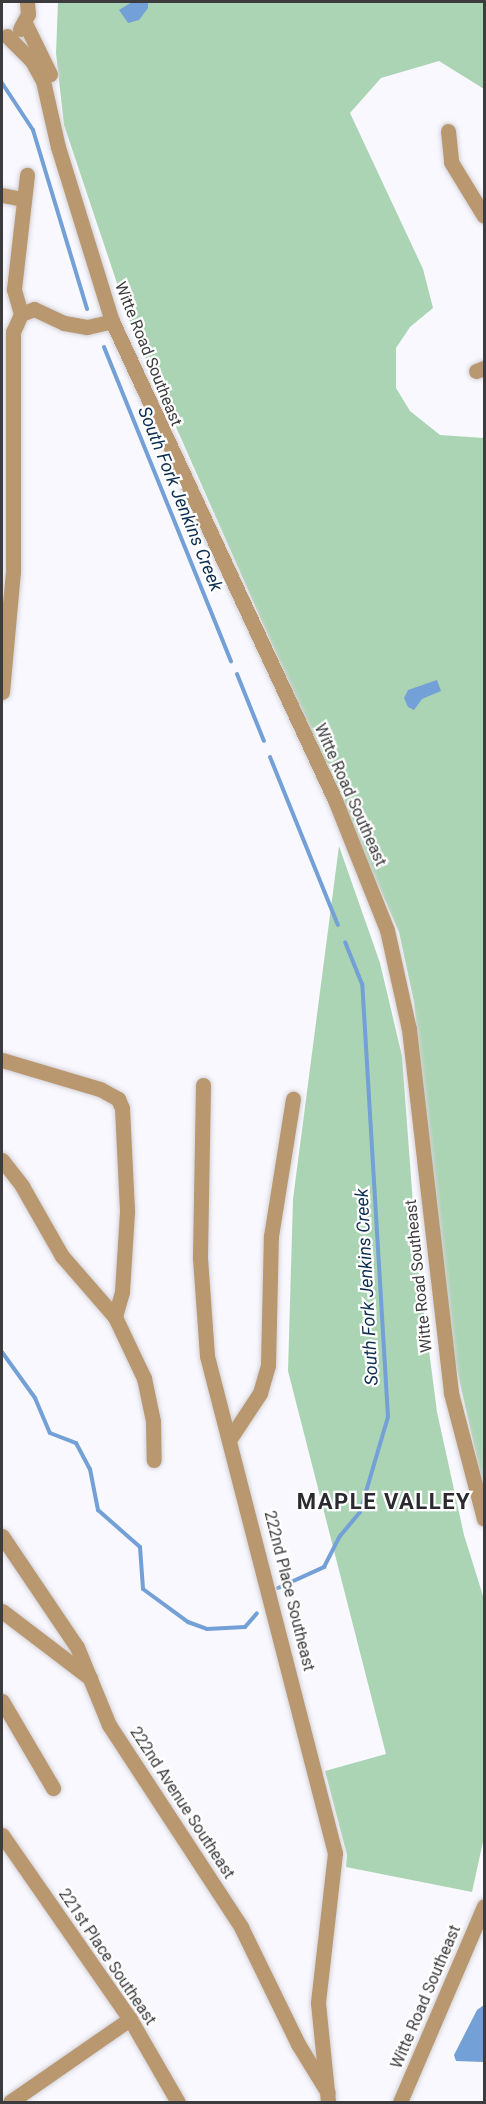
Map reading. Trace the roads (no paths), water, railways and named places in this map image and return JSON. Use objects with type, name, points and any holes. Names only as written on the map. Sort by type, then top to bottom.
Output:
[{"type":"street","points":[[25,23],[27,2]]},
{"type":"street","name":"Witte Road Southeast","points":[[54,124],[50,75],[25,23],[4,36],[32,61],[43,81],[54,124],[112,321],[335,800],[387,930],[409,1029],[451,1393],[484,1519]]},
{"type":"street","points":[[448,131],[451,162],[484,216]]},
{"type":"street","points":[[2,692],[13,572],[13,333],[21,314],[14,289],[27,175]]},
{"type":"street","points":[[2,195],[23,199]]},
{"type":"street","points":[[21,314],[34,309],[64,323],[87,327],[112,321]]},
{"type":"street","points":[[2,1060],[109,1094],[118,1099],[126,1121],[127,1212],[122,1292],[115,1317]]},
{"type":"street","name":"222nd Place Southeast","points":[[203,1085],[201,1304],[207,1356],[231,1437],[332,1831],[334,1876],[318,2003],[330,2100]]},
{"type":"street","points":[[231,1437],[261,1393],[268,1365],[270,1236],[292,1099]]},
{"type":"street","points":[[2,1160],[22,1186],[63,1256],[115,1317],[144,1378],[153,1421],[154,1460]]},
{"type":"street","name":"222nd Avenue Southeast","points":[[2,1536],[77,1647],[109,1725],[241,1927],[298,2044],[330,2100]]},
{"type":"street","points":[[2,1611],[90,1678]]},
{"type":"street","points":[[2,1701],[53,1788]]},
{"type":"street","name":"221st Place Southeast","points":[[2,1834],[130,2019],[178,2103]]},
{"type":"street","name":"Witte Road Southeast","points":[[400,2103],[484,1906]]},
{"type":"street","points":[[10,2103],[130,2019]]},
{"type":"water","points":[[132,2],[148,2],[148,8],[139,20],[128,23],[119,10]]},
{"type":"water","points":[[437,680],[441,691],[422,699],[414,710],[408,707],[404,698],[408,690]]},
{"type":"water","points":[[484,2005],[483,2062],[456,2061],[454,2055],[477,2010]]},
{"type":"waterway","name":"South Fork Jenkins Creek","points":[[2,83],[33,130],[87,309]]},
{"type":"waterway","name":"South Fork Jenkins Creek","points":[[104,347],[231,661]]},
{"type":"waterway","name":"South Fork Jenkins Creek","points":[[237,674],[264,741]]},
{"type":"waterway","name":"South Fork Jenkins Creek","points":[[270,757],[338,925]]},
{"type":"waterway","name":"South Fork Jenkins Creek","points":[[278,1588],[324,1567],[340,1536],[360,1512],[388,1417],[362,984],[345,942]]},
{"type":"waterway","name":"South Fork Jenkins Creek","points":[[2,1352],[35,1398],[50,1433],[76,1443],[90,1469],[98,1510],[140,1547],[143,1589],[188,1622],[207,1629],[245,1627],[257,1613]]},
{"type":"district","name":"MAPLE VALLEY","points":[[384,1502]]}]
